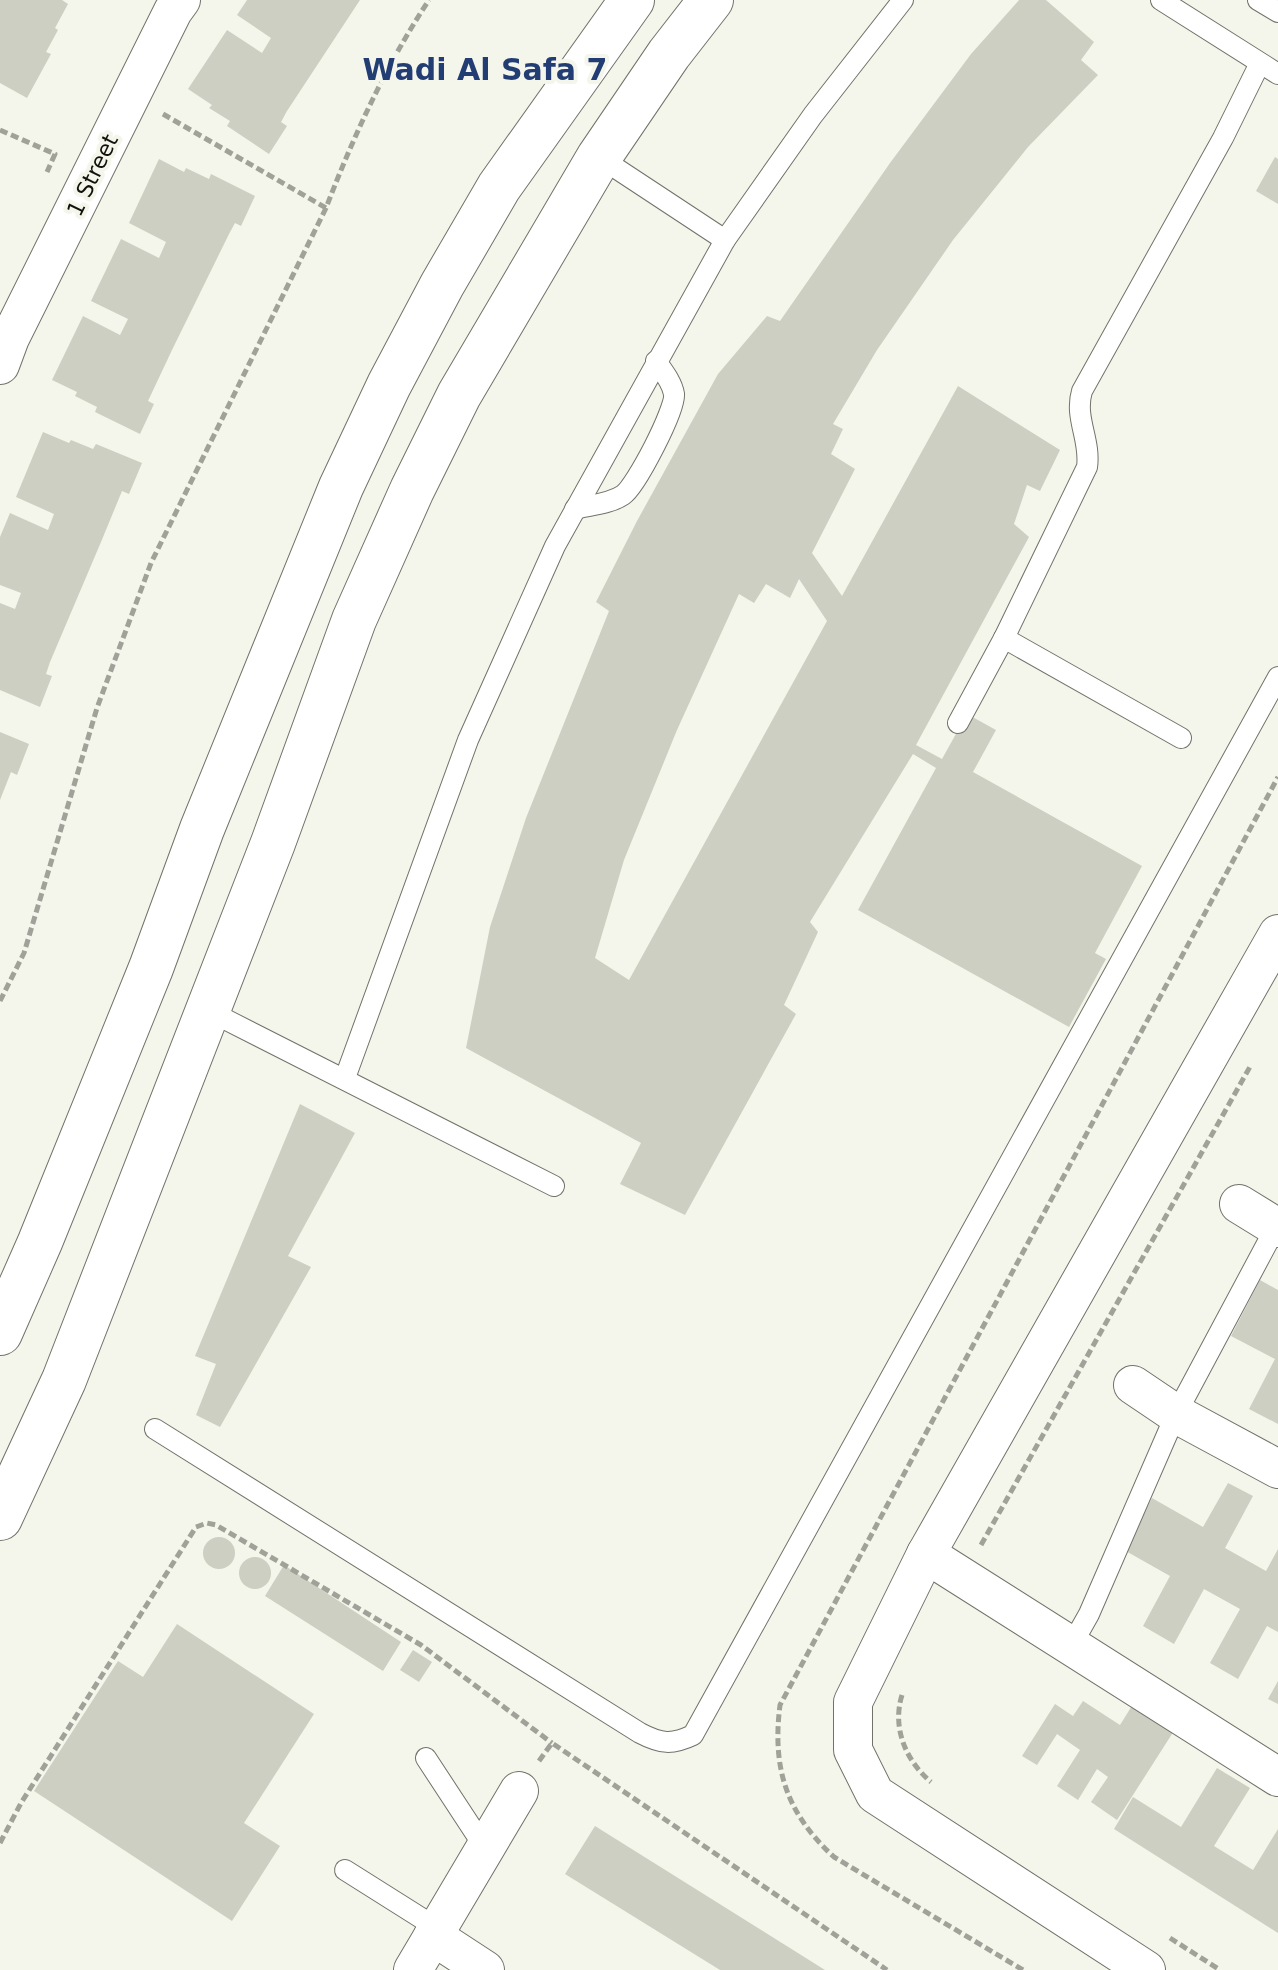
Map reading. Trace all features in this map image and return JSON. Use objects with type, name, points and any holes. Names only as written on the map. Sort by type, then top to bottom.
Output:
[{"type":"street","points":[[0,1333],[146,982],[202,829],[297,591],[353,461],[442,285],[499,187],[632,0]]},
{"type":"street","points":[[0,1518],[64,1380],[273,843],[354,620],[412,490],[459,395],[599,157],[669,54],[711,0]]},
{"type":"street","name":"1 Street","points":[[3,346],[131,96],[170,4]]},
{"type":"street","points":[[1146,1970],[875,1794],[853,1750],[853,1702],[926,1554],[1278,934]]},
{"type":"street","points":[[1239,1204],[1277,1226]]},
{"type":"street","points":[[1133,1385],[1176,1414],[1278,1469]]},
{"type":"street","points":[[926,1554],[1071,1646],[1275,1768]]},
{"type":"street","points":[[413,1970],[519,1791]]},
{"type":"street","points":[[435,1932],[485,1970]]},
{"type":"lane","points":[[345,1078],[468,740],[555,546],[725,240],[813,115],[903,0]]},
{"type":"lane","points":[[1161,0],[1278,74]]},
{"type":"lane","points":[[1258,0],[1278,12]]},
{"type":"lane","points":[[958,723],[1004,638],[1087,467],[1088,441],[1079,416],[1082,391],[1223,138],[1260,63]]},
{"type":"lane","points":[[599,157],[725,240]]},
{"type":"lane","points":[[575,509],[611,500],[629,490],[669,417],[674,393],[656,361]]},
{"type":"lane","points":[[1004,638],[1181,738]]},
{"type":"lane","points":[[155,1429],[657,1743],[676,1743],[693,1735],[1278,677]]},
{"type":"lane","points":[[207,1010],[554,1186]]},
{"type":"lane","points":[[1071,1646],[1089,1614],[1176,1414],[1277,1226]]},
{"type":"lane","points":[[426,1758],[485,1848]]},
{"type":"lane","points":[[345,1870],[435,1932]]},
{"type":"path","points":[[0,1001],[24,953],[97,708],[151,563],[326,208],[377,87],[429,0]]},
{"type":"path","points":[[131,96],[326,208]]},
{"type":"path","points":[[0,130],[55,154],[42,182]]},
{"type":"path","points":[[963,1577],[1255,1058]]},
{"type":"path","points":[[0,1843],[21,1803],[196,1527],[207,1523],[216,1525],[421,1645],[552,1743],[887,1970]]},
{"type":"path","points":[[905,1684],[898,1707],[905,1750],[918,1771],[942,1791]]},
{"type":"path","points":[[519,1791],[552,1743]]},
{"type":"path","points":[[1167,1936],[1220,1970]]},
{"type":"building","points":[[0,0],[62,0],[68,4],[46,52],[51,54],[27,98],[0,83]]},
{"type":"building","points":[[247,0],[360,0],[287,111],[281,122],[287,126],[269,154],[227,126],[230,121],[188,89],[227,30],[262,53],[271,38],[237,15]]},
{"type":"building","points":[[1019,0],[1046,0],[1094,42],[1081,60],[1098,75],[1028,147],[953,240],[877,350],[833,424],[843,429],[831,454],[855,469],[812,553],[842,596],[958,386],[1060,450],[1040,491],[1027,485],[1014,524],[1029,537],[916,745],[942,759],[967,714],[996,730],[973,772],[1142,866],[1095,953],[1106,959],[1069,1027],[858,910],[936,768],[913,754],[810,922],[818,932],[784,1005],[796,1014],[685,1215],[620,1184],[641,1143],[466,1048],[490,927],[526,818],[609,611],[596,602],[637,521],[718,374],[767,316],[780,321],[890,163],[971,54]],"holes":[[[799,579],[827,621],[629,980],[595,958],[624,860],[677,730],[739,594],[754,603],[766,584],[790,598]]]},
{"type":"building","points":[[1275,157],[1278,159],[1278,204],[1256,191]]},
{"type":"building","points":[[159,159],[184,172],[186,168],[209,179],[211,174],[255,196],[241,226],[235,223],[229,234],[172,350],[148,401],[154,404],[140,434],[95,412],[97,407],[75,396],[77,392],[52,380],[83,316],[120,335],[128,319],[91,301],[121,239],[159,258],[166,242],[129,223]]},
{"type":"building","points":[[43,432],[93,449],[96,444],[142,463],[129,494],[122,491],[50,662],[46,674],[52,676],[40,707],[0,690],[0,603],[15,609],[21,593],[0,585],[0,537],[10,513],[48,530],[54,514],[16,497]]},
{"type":"building","points":[[0,732],[29,744],[17,775],[11,772],[0,800]]},
{"type":"building","points":[[300,1104],[355,1133],[288,1256],[311,1267],[220,1427],[196,1415],[216,1364],[195,1356]]},
{"type":"building","points":[[1260,1280],[1278,1290],[1278,1424],[1249,1409],[1275,1359],[1231,1336]]},
{"type":"building","points":[[1228,1483],[1253,1496],[1225,1548],[1266,1571],[1278,1549],[1278,1632],[1267,1626],[1238,1679],[1210,1663],[1240,1609],[1204,1589],[1174,1644],[1143,1626],[1170,1576],[1124,1550],[1152,1498],[1203,1527]]},
{"type":"building","points":[[219,1537],[230,1542],[235,1553],[230,1564],[219,1569],[208,1564],[203,1553],[208,1542]]},
{"type":"building","points":[[255,1557],[266,1562],[271,1573],[266,1584],[255,1589],[244,1584],[239,1573],[244,1562]]},
{"type":"building","points":[[284,1565],[401,1642],[383,1671],[265,1596]]},
{"type":"building","points":[[177,1624],[314,1714],[244,1823],[280,1846],[232,1921],[34,1791],[118,1661],[143,1677]]},
{"type":"building","points":[[413,1650],[432,1662],[419,1682],[400,1670]]},
{"type":"building","points":[[1278,1681],[1278,1704],[1268,1699]]},
{"type":"building","points":[[1138,1696],[1179,1723],[1117,1820],[1091,1802],[1108,1777],[1097,1769],[1078,1800],[1057,1786],[1080,1750],[1057,1734],[1037,1765],[1022,1756],[1055,1704],[1073,1716],[1083,1701],[1120,1725]]},
{"type":"building","points":[[1217,1768],[1250,1788],[1214,1846],[1253,1870],[1278,1829],[1278,1933],[1114,1829],[1133,1797],[1181,1827]]},
{"type":"building","points":[[595,1826],[825,1970],[720,1970],[565,1874]]},
{"type":"district","name":"Wadi Al Safa 7","points":[[485,70]]}]
